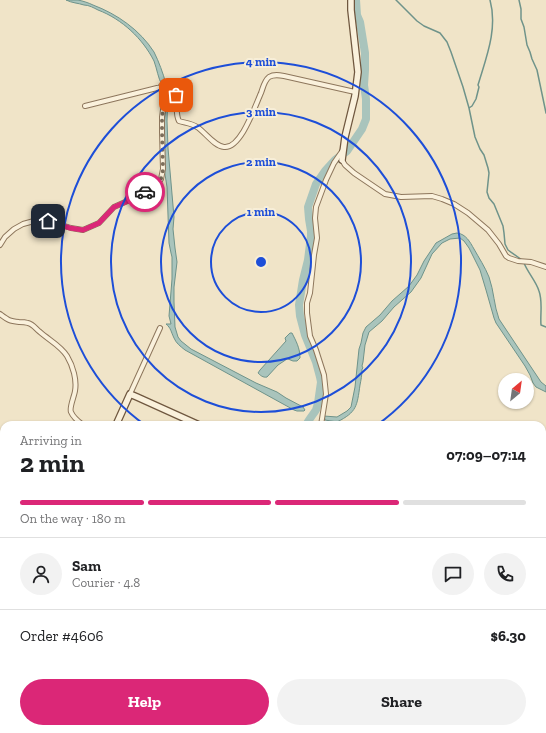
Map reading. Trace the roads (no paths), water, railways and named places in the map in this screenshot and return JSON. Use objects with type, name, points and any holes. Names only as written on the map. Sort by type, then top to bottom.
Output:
[{"type":"street","points":[[351,0],[358,72],[355,96],[343,150],[342,160],[345,165],[385,194],[401,197],[436,197],[454,204],[464,210],[488,230],[506,256],[512,259],[531,262],[546,267]]},
{"type":"street","points":[[85,106],[169,85],[173,87],[177,99],[176,114],[179,121],[193,125],[201,130],[219,146],[228,147],[236,142],[242,134],[265,82],[271,76],[284,76],[355,92]]},
{"type":"street","points":[[0,244],[14,229],[34,221],[48,221],[70,228],[83,230],[99,223],[114,207],[143,194],[158,183],[162,178],[163,169],[162,117],[164,103],[161,86]]},
{"type":"street","points":[[322,421],[326,394],[324,375],[310,336],[306,313],[317,238],[315,218],[316,207],[334,163],[343,150]]},
{"type":"street","points":[[0,314],[8,320],[32,324],[38,331],[67,355],[72,366],[76,382],[70,412],[79,421]]},
{"type":"street","points":[[118,421],[160,328]]},
{"type":"street","points":[[130,394],[190,421]]},
{"type":"water","points":[[66,0],[80,0],[102,9],[119,18],[135,30],[154,52],[166,84],[162,85],[154,61],[144,45],[123,24],[107,14],[91,7]]},
{"type":"water","points":[[166,88],[168,91],[167,121],[174,217],[173,229],[177,262],[174,302],[175,327],[178,337],[191,349],[256,383],[277,392],[303,407],[305,410],[304,411],[294,410],[185,350],[176,341],[166,324],[171,324],[169,316],[172,257],[169,243],[167,187],[164,168],[166,99],[164,89]]},
{"type":"water","points":[[457,233],[463,235],[471,244],[491,282],[499,319],[541,382],[546,386],[546,392],[534,384],[534,373],[529,373],[496,323],[480,270],[469,248],[460,238],[450,239],[442,243],[432,254],[421,278],[411,292],[369,332],[365,345],[363,368],[355,408],[349,415],[339,421],[325,420],[324,416],[337,417],[351,407],[355,387],[359,349],[366,327],[409,286],[436,243],[452,234]]},
{"type":"water","points":[[292,333],[298,345],[300,358],[297,361],[287,359],[278,365],[267,377],[264,377],[258,373],[286,341],[285,338]]},
{"type":"waterway","points":[[309,421],[316,410],[321,382],[316,362],[305,335],[299,305],[311,236],[308,207],[316,184],[335,160],[347,151],[362,129],[366,119],[364,85],[365,53],[360,22],[357,15],[356,0]]},
{"type":"waterway","points":[[396,0],[417,21],[440,33],[447,42],[463,87],[475,137],[484,155],[488,168],[489,173],[487,192],[489,198],[494,204],[503,226],[505,244],[508,250],[522,260]]},
{"type":"waterway","points":[[469,108],[476,99],[479,87],[478,85],[492,33],[493,22],[490,0]]},
{"type":"waterway","points":[[519,0],[521,19],[527,45],[537,70],[546,113]]},
{"type":"waterway","points":[[524,263],[539,291],[541,304],[541,325],[546,327]]}]
